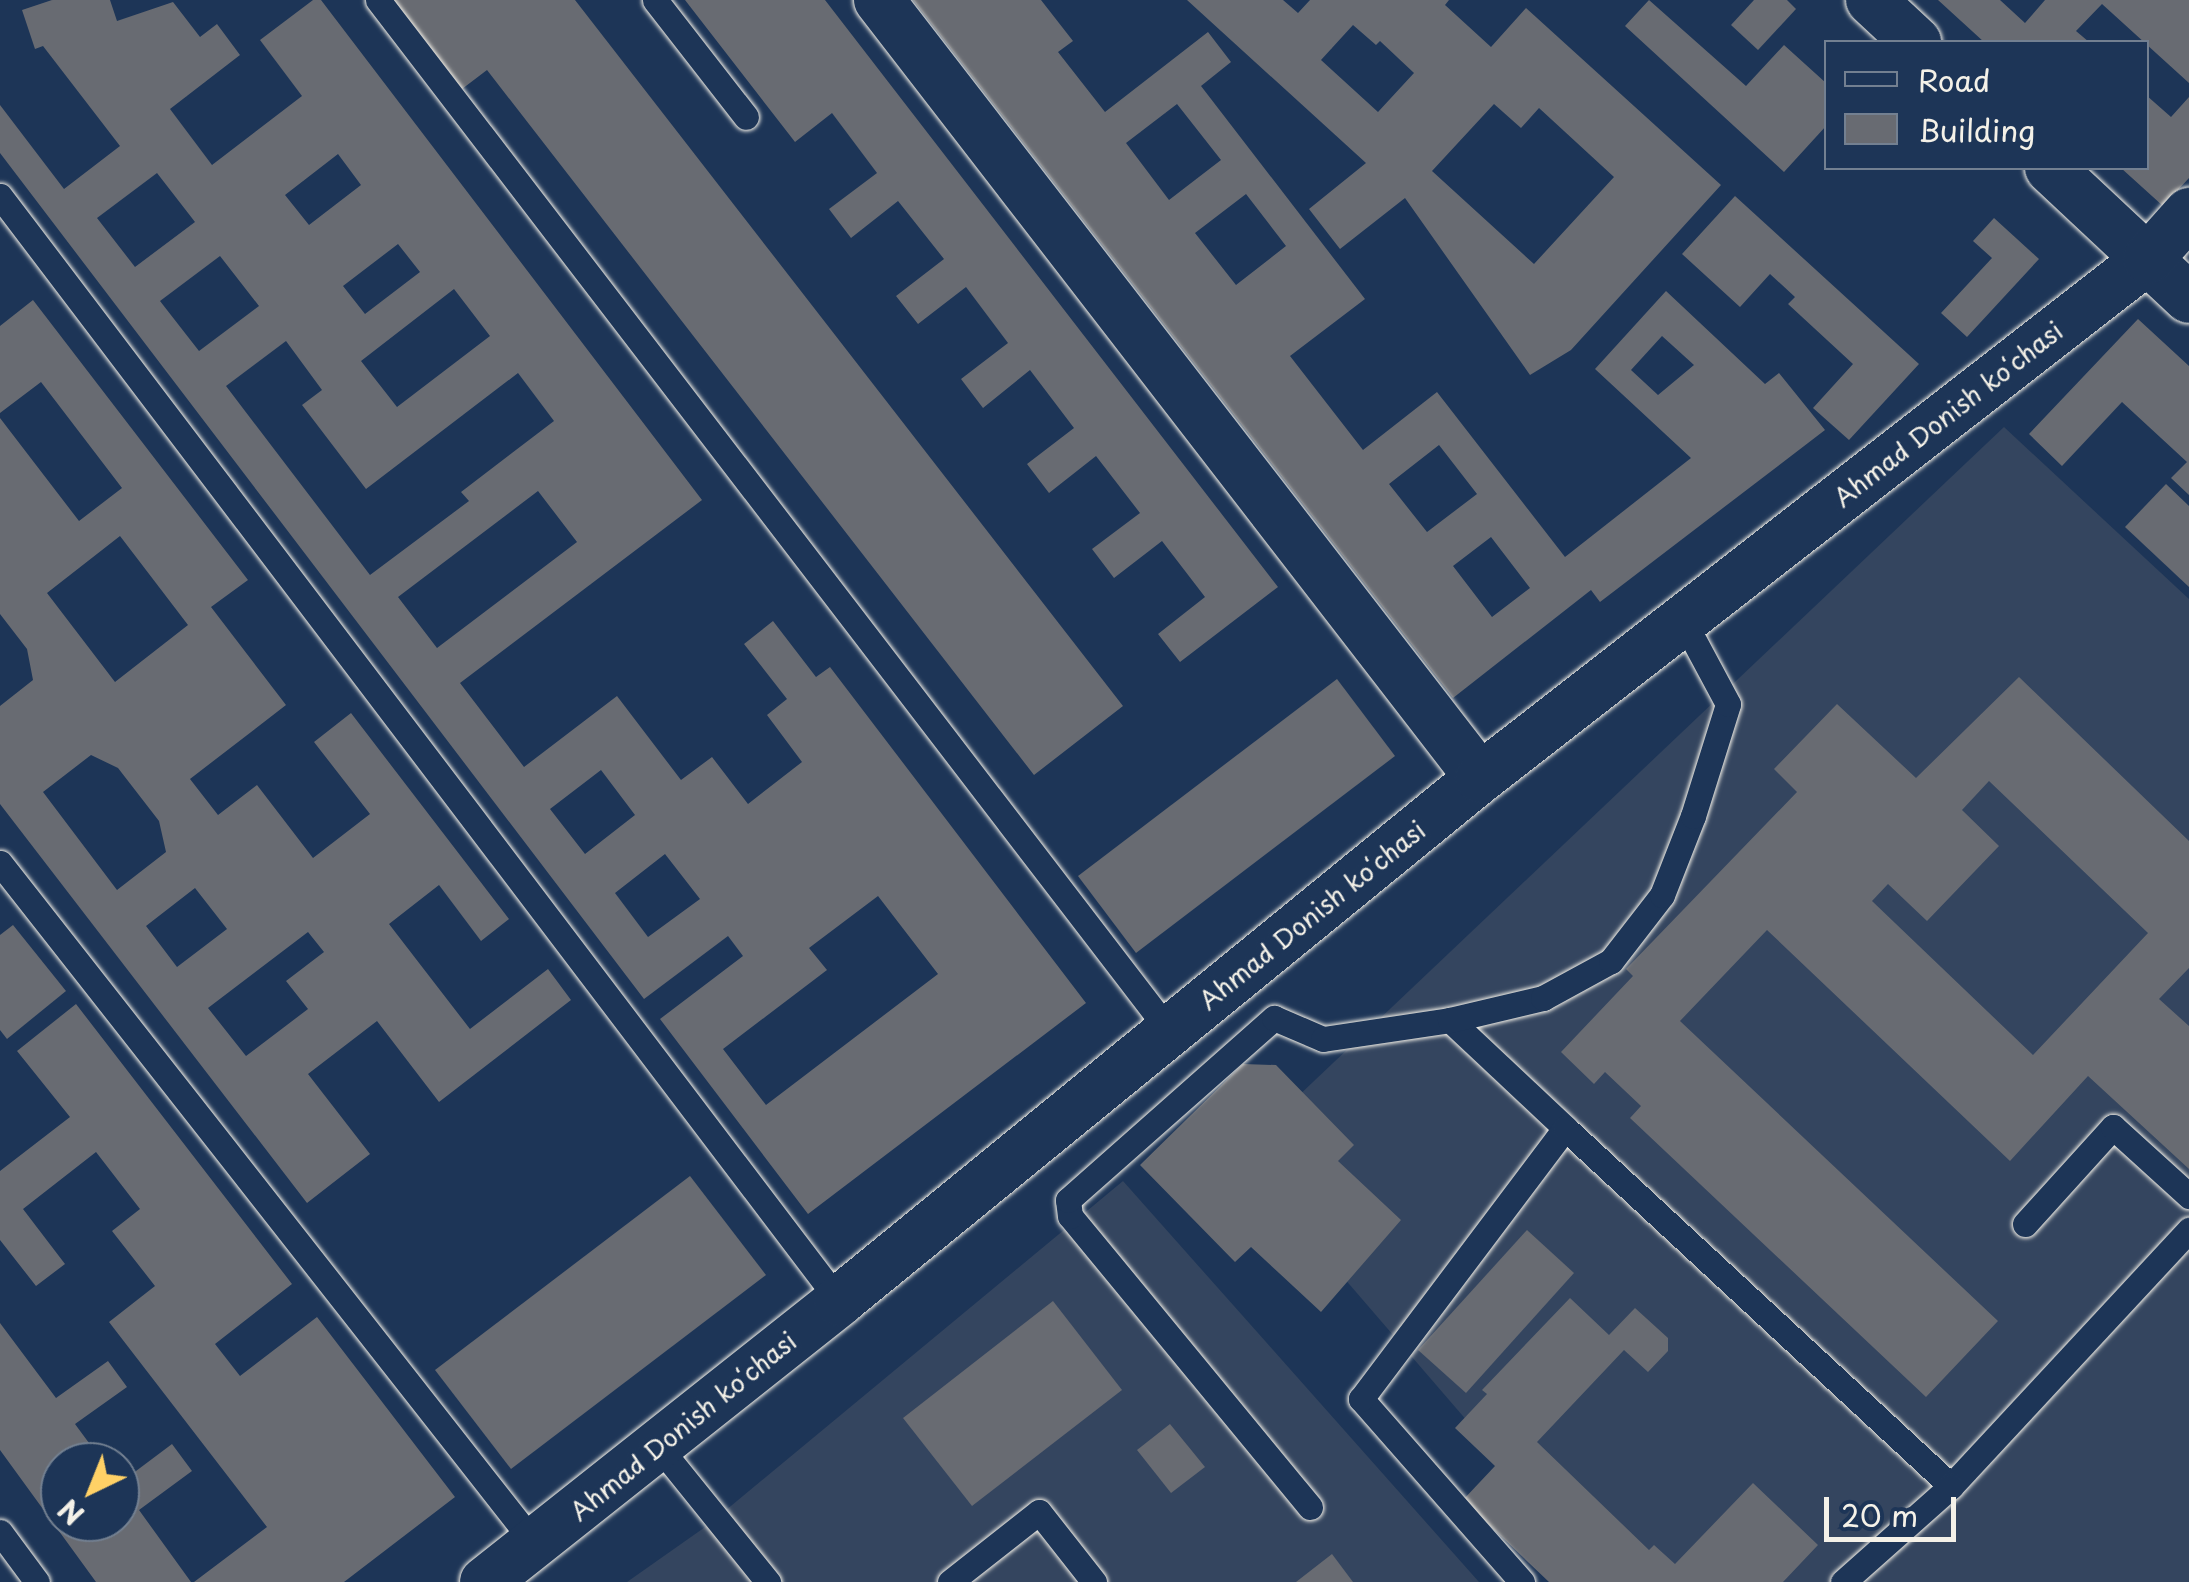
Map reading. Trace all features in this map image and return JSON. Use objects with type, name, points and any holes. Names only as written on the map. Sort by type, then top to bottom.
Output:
[{"type":"street","points":[[880,0],[1480,778]]},
{"type":"street","points":[[1871,0],[1914,40]]},
{"type":"street","points":[[2052,170],[2189,298]]},
{"type":"street","name":"Ahmad Donish koʻchasi","points":[[485,1582],[659,1447],[1168,1031],[1256,997],[1480,778],[2148,259],[2189,213]]},
{"type":"lane","points":[[378,0],[1168,1031]]},
{"type":"lane","points":[[655,0],[746,117]]},
{"type":"lane","points":[[0,196],[839,1301]]},
{"type":"lane","points":[[1310,1506],[1070,1216],[1068,1200],[1256,997],[1323,1039],[1450,1020],[1543,998],[1611,961],[1662,896],[1693,816],[1728,704],[1683,620]]},
{"type":"lane","points":[[0,862],[536,1544]]},
{"type":"lane","points":[[1450,1020],[1951,1486]]},
{"type":"lane","points":[[2026,1224],[2114,1127],[2189,1196]]},
{"type":"lane","points":[[1522,1582],[1361,1399],[1565,1128]]},
{"type":"lane","points":[[1844,1582],[1951,1486],[2189,1230]]},
{"type":"lane","points":[[659,1447],[768,1582]]},
{"type":"lane","points":[[950,1582],[1040,1512],[1094,1582]]},
{"type":"lane","points":[[0,1532],[38,1582]]},
{"type":"shaded area","points":[[2004,427],[2189,599],[2189,1582],[1606,1582],[1237,1154]]},
{"type":"shaded area","points":[[1123,1181],[1479,1582],[627,1582],[708,1525]]},
{"type":"building","points":[[52,0],[110,0],[117,21],[173,2],[200,37],[217,24],[240,55],[170,109],[212,165],[302,96],[260,40],[313,0],[321,0],[702,500],[460,683],[524,767],[617,696],[681,780],[712,757],[748,804],[802,762],[767,715],[787,699],[744,644],[773,621],[816,677],[830,667],[1086,1003],[808,1214],[660,1019],[743,956],[728,936],[644,999],[0,153],[0,105],[64,189],[120,146],[43,46],[35,49],[22,10]],"holes":[[[338,154],[361,185],[309,225],[285,195]],[[157,173],[195,222],[135,267],[97,218]],[[398,244],[420,272],[365,314],[343,286]],[[220,256],[259,306],[199,351],[160,301]],[[454,289],[490,336],[397,407],[361,361]],[[286,341],[322,390],[302,405],[366,489],[518,373],[554,421],[461,492],[469,501],[370,575],[226,386]],[[538,491],[577,542],[437,648],[398,597]],[[601,770],[635,815],[585,854],[550,809]],[[665,854],[700,899],[648,937],[615,893]],[[878,896],[938,974],[766,1105],[723,1049],[827,970],[809,948]]]},
{"type":"building","points":[[393,0],[575,0],[1123,706],[1034,775],[487,70],[462,89]]},
{"type":"building","points":[[685,0],[825,0],[1278,587],[1180,662],[1158,634],[1205,597],[1162,541],[1114,578],[1092,549],[1140,513],[1096,456],[1049,493],[1027,464],[1074,428],[1030,370],[983,408],[961,379],[1008,343],[966,287],[918,324],[896,296],[944,259],[898,201],[851,238],[829,209],[877,173],[832,113],[795,142]]},
{"type":"building","points":[[913,0],[1041,0],[1073,41],[1058,52],[1105,112],[1208,32],[1231,62],[1201,86],[1365,299],[1290,356],[1363,450],[1437,392],[1565,557],[1691,458],[1595,369],[1666,291],[1765,384],[1779,373],[1825,430],[1600,602],[1591,590],[1453,698]],"holes":[[[1177,104],[1221,160],[1169,200],[1126,143]],[[1246,194],[1286,246],[1236,285],[1195,233]],[[1662,336],[1694,365],[1658,395],[1631,370]],[[1439,445],[1477,494],[1427,532],[1389,484]],[[1491,537],[1530,588],[1492,617],[1453,566]]]},
{"type":"building","points":[[1187,0],[1283,0],[1298,13],[1310,0],[1449,0],[1445,5],[1491,47],[1526,8],[1721,185],[1571,350],[1530,375],[1405,198],[1340,249],[1309,209],[1366,163]],"holes":[[[1353,25],[1376,45],[1380,41],[1414,73],[1378,112],[1321,60]],[[1494,104],[1521,128],[1539,108],[1614,177],[1534,264],[1432,171]]]},
{"type":"building","points":[[1649,0],[1746,86],[1784,45],[1824,81],[1824,128],[1784,172],[1625,26]]},
{"type":"building","points":[[1754,0],[1787,0],[1796,9],[1758,50],[1731,25]]},
{"type":"building","points":[[1938,0],[2000,0],[2025,23],[2045,0],[2189,0],[2189,83],[2149,47],[2149,40],[2142,40],[2102,4],[2076,31],[2087,40],[1982,40]]},
{"type":"building","points":[[2189,97],[2189,178],[2163,206],[2123,170],[2149,170],[2149,98],[2171,117]]},
{"type":"building","points":[[1735,196],[1919,364],[1849,440],[1813,408],[1853,364],[1788,304],[1795,297],[1770,274],[1740,307],[1682,254]]},
{"type":"building","points":[[1994,218],[2039,259],[1967,337],[1941,313],[1992,258],[1973,241]]},
{"type":"building","points":[[33,300],[248,580],[211,607],[286,705],[190,779],[218,815],[257,785],[313,858],[370,814],[314,742],[351,713],[509,919],[481,941],[439,885],[389,924],[470,1029],[548,969],[571,1000],[439,1102],[377,1021],[308,1074],[370,1154],[307,1203],[0,804],[0,706],[33,680],[27,649],[0,614],[0,418],[79,521],[122,488],[41,382],[0,413],[0,326]],"holes":[[[120,536],[188,625],[115,682],[47,593]],[[91,755],[118,768],[159,821],[166,852],[117,890],[43,792]],[[195,888],[227,929],[177,967],[146,926]],[[308,932],[324,952],[286,981],[308,1009],[246,1056],[208,1008]]]},
{"type":"building","points":[[2138,319],[2189,366],[2189,495],[2171,478],[2187,462],[2122,402],[2062,466],[2029,434]]},
{"type":"building","points":[[2166,484],[2189,506],[2189,587],[2125,527]]},
{"type":"building","points":[[2019,677],[2189,841],[2189,968],[2159,999],[2189,1026],[2189,1169],[2088,1076],[2010,1161],[1767,930],[1680,1021],[1998,1321],[1926,1397],[1630,1118],[1641,1106],[1605,1072],[1594,1084],[1561,1052],[1633,976],[1626,969],[1797,792],[1774,769],[1837,704],[1916,778]],"holes":[[[1989,781],[2148,933],[2033,1055],[1872,901],[1888,884],[1927,921],[1999,846],[1962,810]]]},
{"type":"building","points":[[1337,679],[1395,756],[1136,953],[1078,876]]},
{"type":"building","points":[[13,925],[66,991],[7,1039],[0,1030],[0,935]]},
{"type":"building","points":[[76,1004],[292,1284],[215,1344],[240,1376],[317,1317],[455,1497],[344,1582],[194,1582],[267,1527],[109,1322],[155,1286],[112,1231],[140,1209],[96,1152],[23,1209],[65,1264],[36,1286],[0,1240],[0,1171],[70,1117],[17,1051]]},
{"type":"building","points":[[1243,1064],[1276,1065],[1354,1145],[1338,1161],[1401,1220],[1321,1312],[1251,1247],[1235,1262],[1140,1165]]},
{"type":"building","points":[[690,1176],[766,1275],[511,1469],[435,1370]]},
{"type":"building","points":[[1527,1230],[1574,1273],[1466,1393],[1418,1350]]},
{"type":"building","points":[[1570,1298],[1609,1335],[1635,1308],[1668,1338],[1668,1351],[1648,1372],[1624,1350],[1537,1442],[1649,1550],[1654,1545],[1675,1564],[1753,1483],[1818,1545],[1783,1582],[1549,1582],[1463,1500],[1495,1466],[1455,1428],[1487,1394],[1482,1390]]},
{"type":"building","points":[[1053,1301],[1122,1390],[972,1506],[903,1418]]},
{"type":"building","points":[[0,1323],[56,1398],[108,1361],[127,1387],[75,1424],[88,1442],[40,1442],[40,1505],[0,1450]]},
{"type":"building","points":[[1170,1424],[1205,1467],[1171,1493],[1137,1450]]},
{"type":"building","points":[[172,1444],[192,1471],[140,1509],[140,1468]]},
{"type":"building","points":[[140,1511],[191,1582],[96,1582],[67,1542],[140,1542]]},
{"type":"building","points":[[1332,1554],[1353,1582],[1296,1582]]}]
